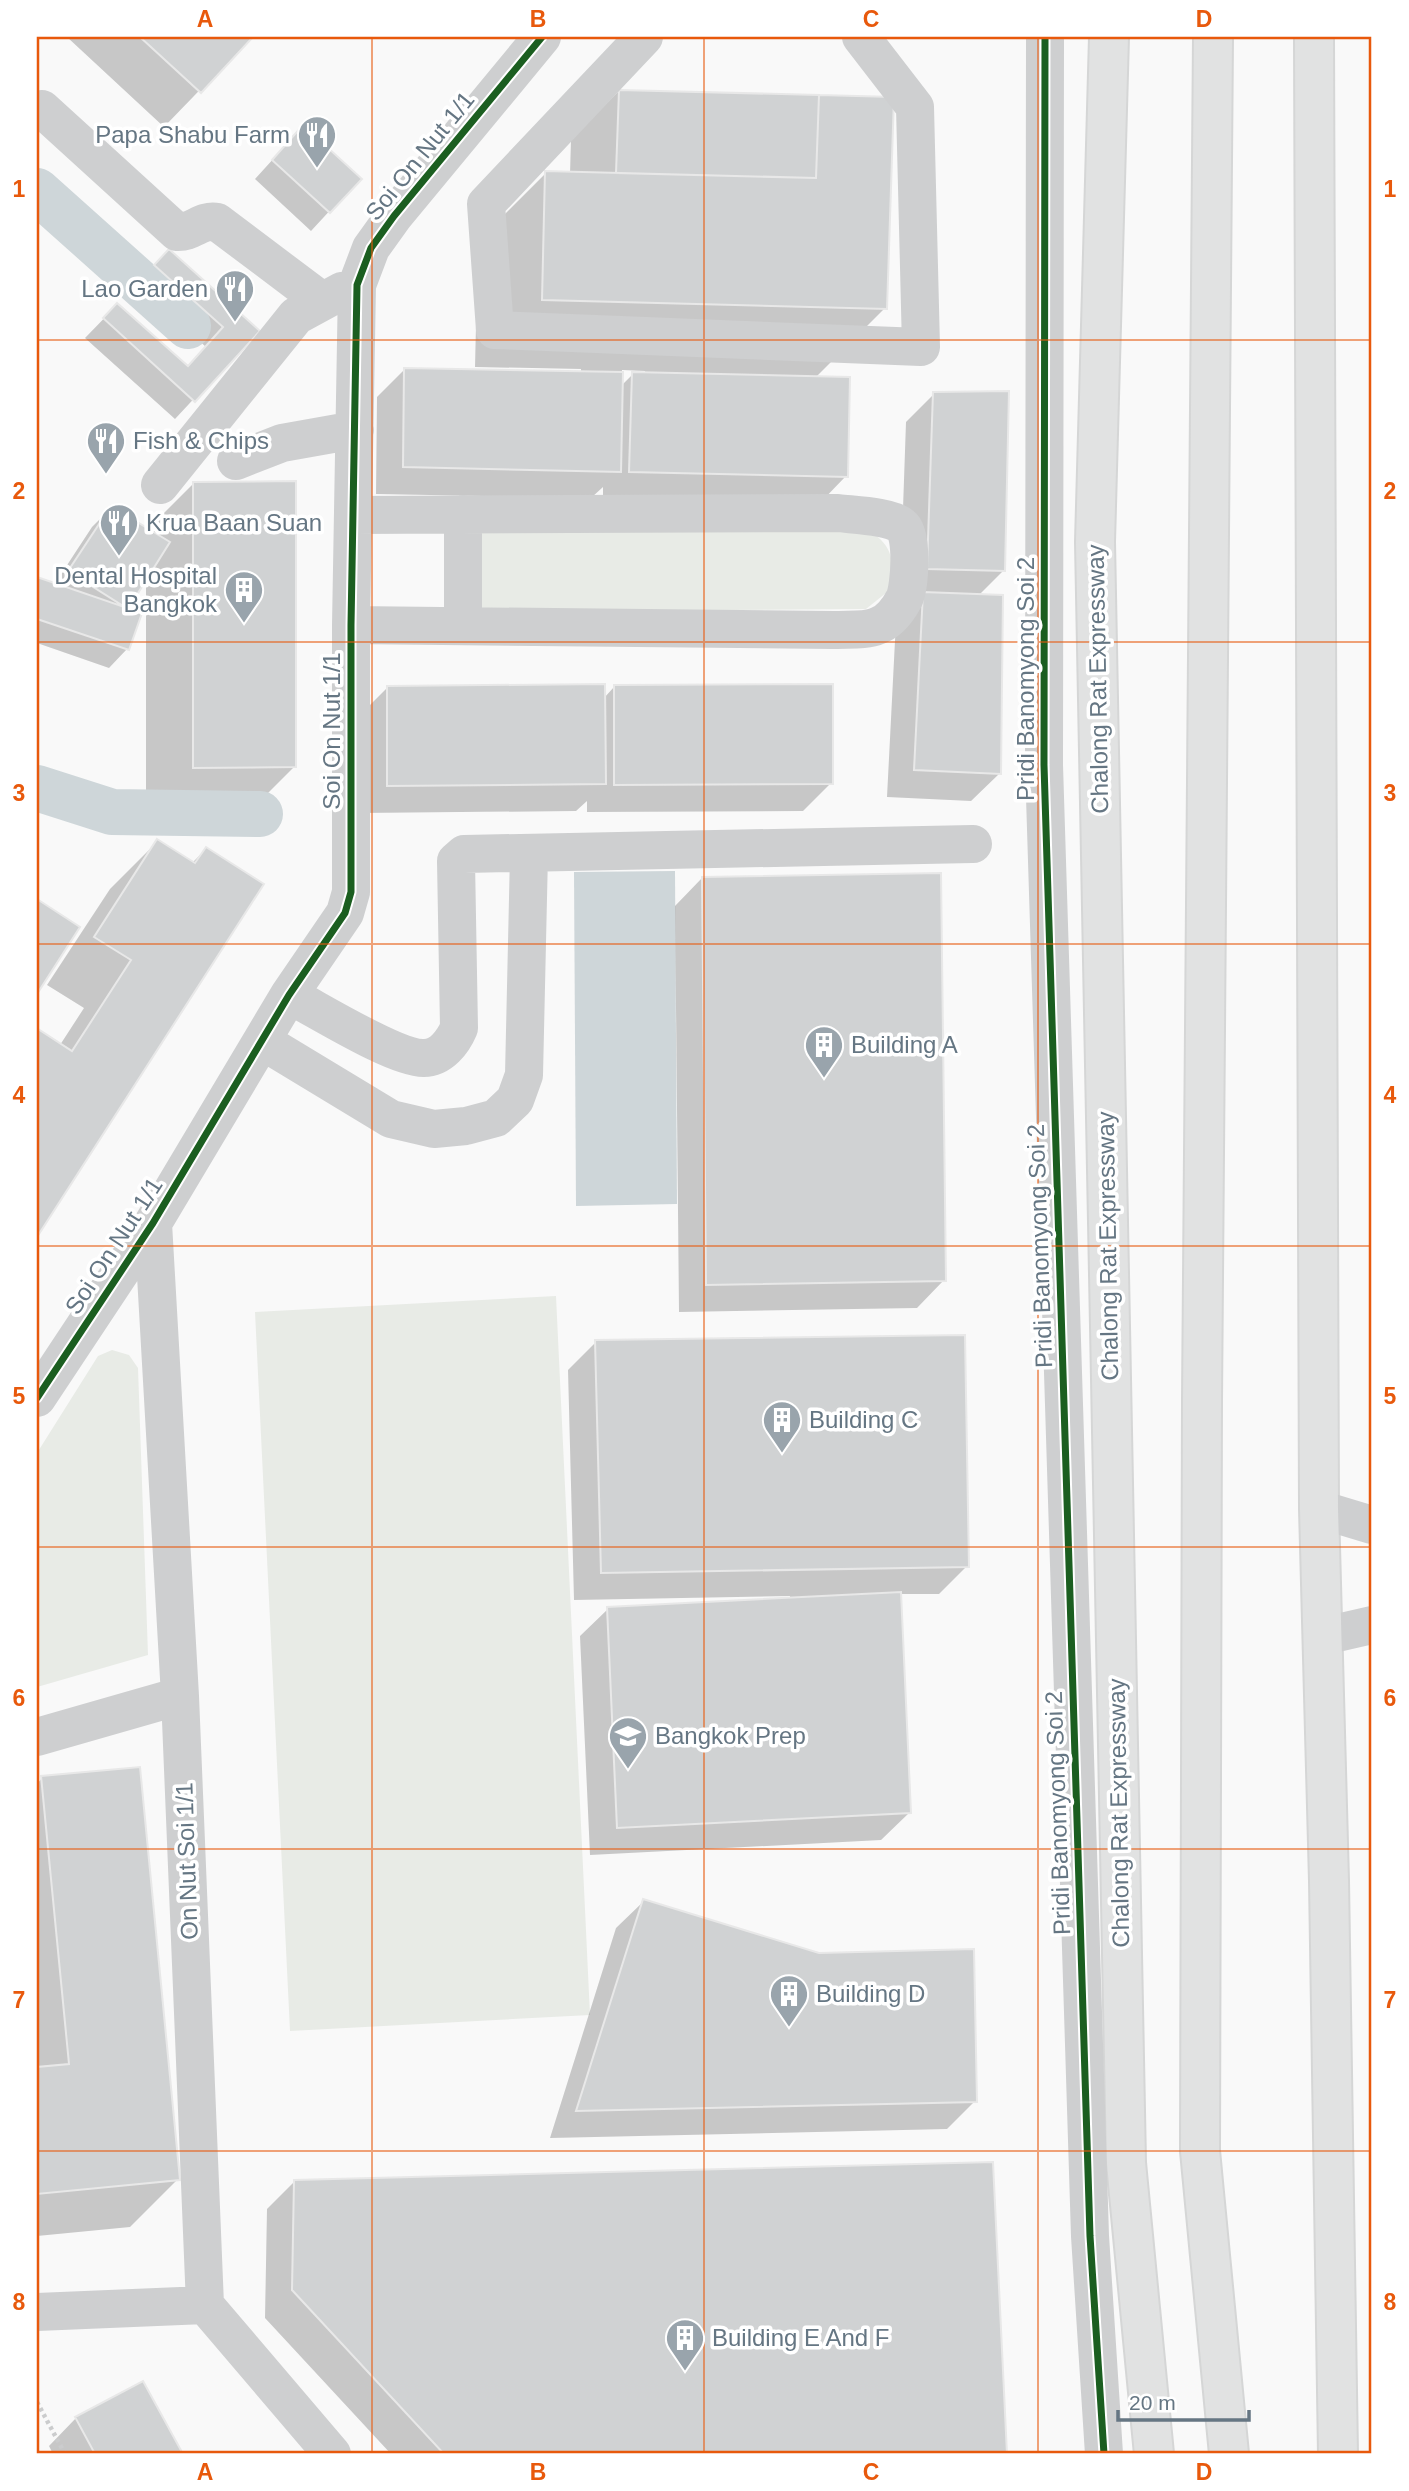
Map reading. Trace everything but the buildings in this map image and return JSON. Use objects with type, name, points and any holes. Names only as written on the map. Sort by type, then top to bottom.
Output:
[{"type":"highway","name":"Chalong Rat Expressway","points":[[1109,37],[1095,556],[1126,2163],[1154,2454]]},
{"type":"highway","points":[[1213,37],[1202,1429],[1200,2151],[1229,2454]]},
{"type":"highway","points":[[1314,37],[1319,1509],[1324,1636],[1338,2454]]},
{"type":"street","name":"Soi On Nut 1/1","points":[[37,1398],[153,1223],[289,995],[345,913],[351,892],[351,625],[357,285],[371,248],[394,216],[542,37]]},
{"type":"street","points":[[644,37],[486,204],[495,330],[921,347],[915,107],[861,37]]},
{"type":"street","name":"Pridi Banomyong Soi 2","points":[[1045,37],[1044,765],[1090,2222],[1104,2454]]},
{"type":"street","points":[[42,109],[177,232],[184,233],[208,220],[216,222],[322,301]]},
{"type":"street","points":[[160,485],[296,316],[357,285]]},
{"type":"street","points":[[236,461],[282,443],[355,430]]},
{"type":"street","points":[[351,625],[834,630],[876,627],[893,616],[905,597],[909,535],[902,525],[887,520],[838,513],[354,515]]},
{"type":"street","points":[[463,514],[463,626]]},
{"type":"street","points":[[289,995],[402,1055],[426,1059],[442,1052],[453,1041],[459,1028],[457,858],[464,854],[974,844]]},
{"type":"street","points":[[262,1041],[391,1119],[434,1129],[466,1126],[496,1118],[515,1100],[524,1075],[529,853]]},
{"type":"street","name":"On Nut Soi 1/1","points":[[153,1223],[180,1696],[205,2305]]},
{"type":"street","points":[[1319,1509],[1372,1525]]},
{"type":"street","points":[[1324,1636],[1372,1625]]},
{"type":"street","points":[[37,1737],[180,1696]]},
{"type":"street","points":[[37,2312],[205,2305],[332,2454]]},
{"type":"path","points":[[37,2402],[65,2454]]},
{"type":"shaded area","points":[[471,527],[865,528],[881,540],[890,553],[891,589],[866,609],[477,612]]},
{"type":"shaded area","points":[[675,871],[677,1204],[576,1206],[574,872]]},
{"type":"shaded area","points":[[556,1296],[590,2015],[290,2031],[255,1312]]},
{"type":"shaded area","points":[[112,1350],[129,1355],[138,1368],[148,1655],[37,1687],[37,1453],[98,1356]]},
{"type":"waterway","points":[[37,191],[188,326]]},
{"type":"waterway","points":[[37,788],[112,812],[260,814]]},
{"type":"cycle path","points":[[37,1398],[153,1223],[289,995],[345,913],[351,892],[351,625],[357,285],[371,248],[394,216],[542,37]]},
{"type":"cycle path","points":[[1045,37],[1044,765],[1090,2236],[1104,2454]]},
{"type":"place","name":"Papa Shabu Farm","points":[[317,169]]},
{"type":"place","name":"Lao Garden","points":[[235,323]]},
{"type":"place","name":"Fish & Chips","points":[[106,475]]},
{"type":"place","name":"Krua Baan Suan","points":[[119,557]]},
{"type":"place","name":"Dental Hospital Bangkok","points":[[244,624]]},
{"type":"place","name":"Building A","points":[[824,1079]]},
{"type":"place","name":"Building C","points":[[782,1454]]},
{"type":"place","name":"Bangkok Prep","points":[[628,1770]]},
{"type":"place","name":"Building D","points":[[789,2028]]},
{"type":"place","name":"Building E And F","points":[[685,2372]]}]
